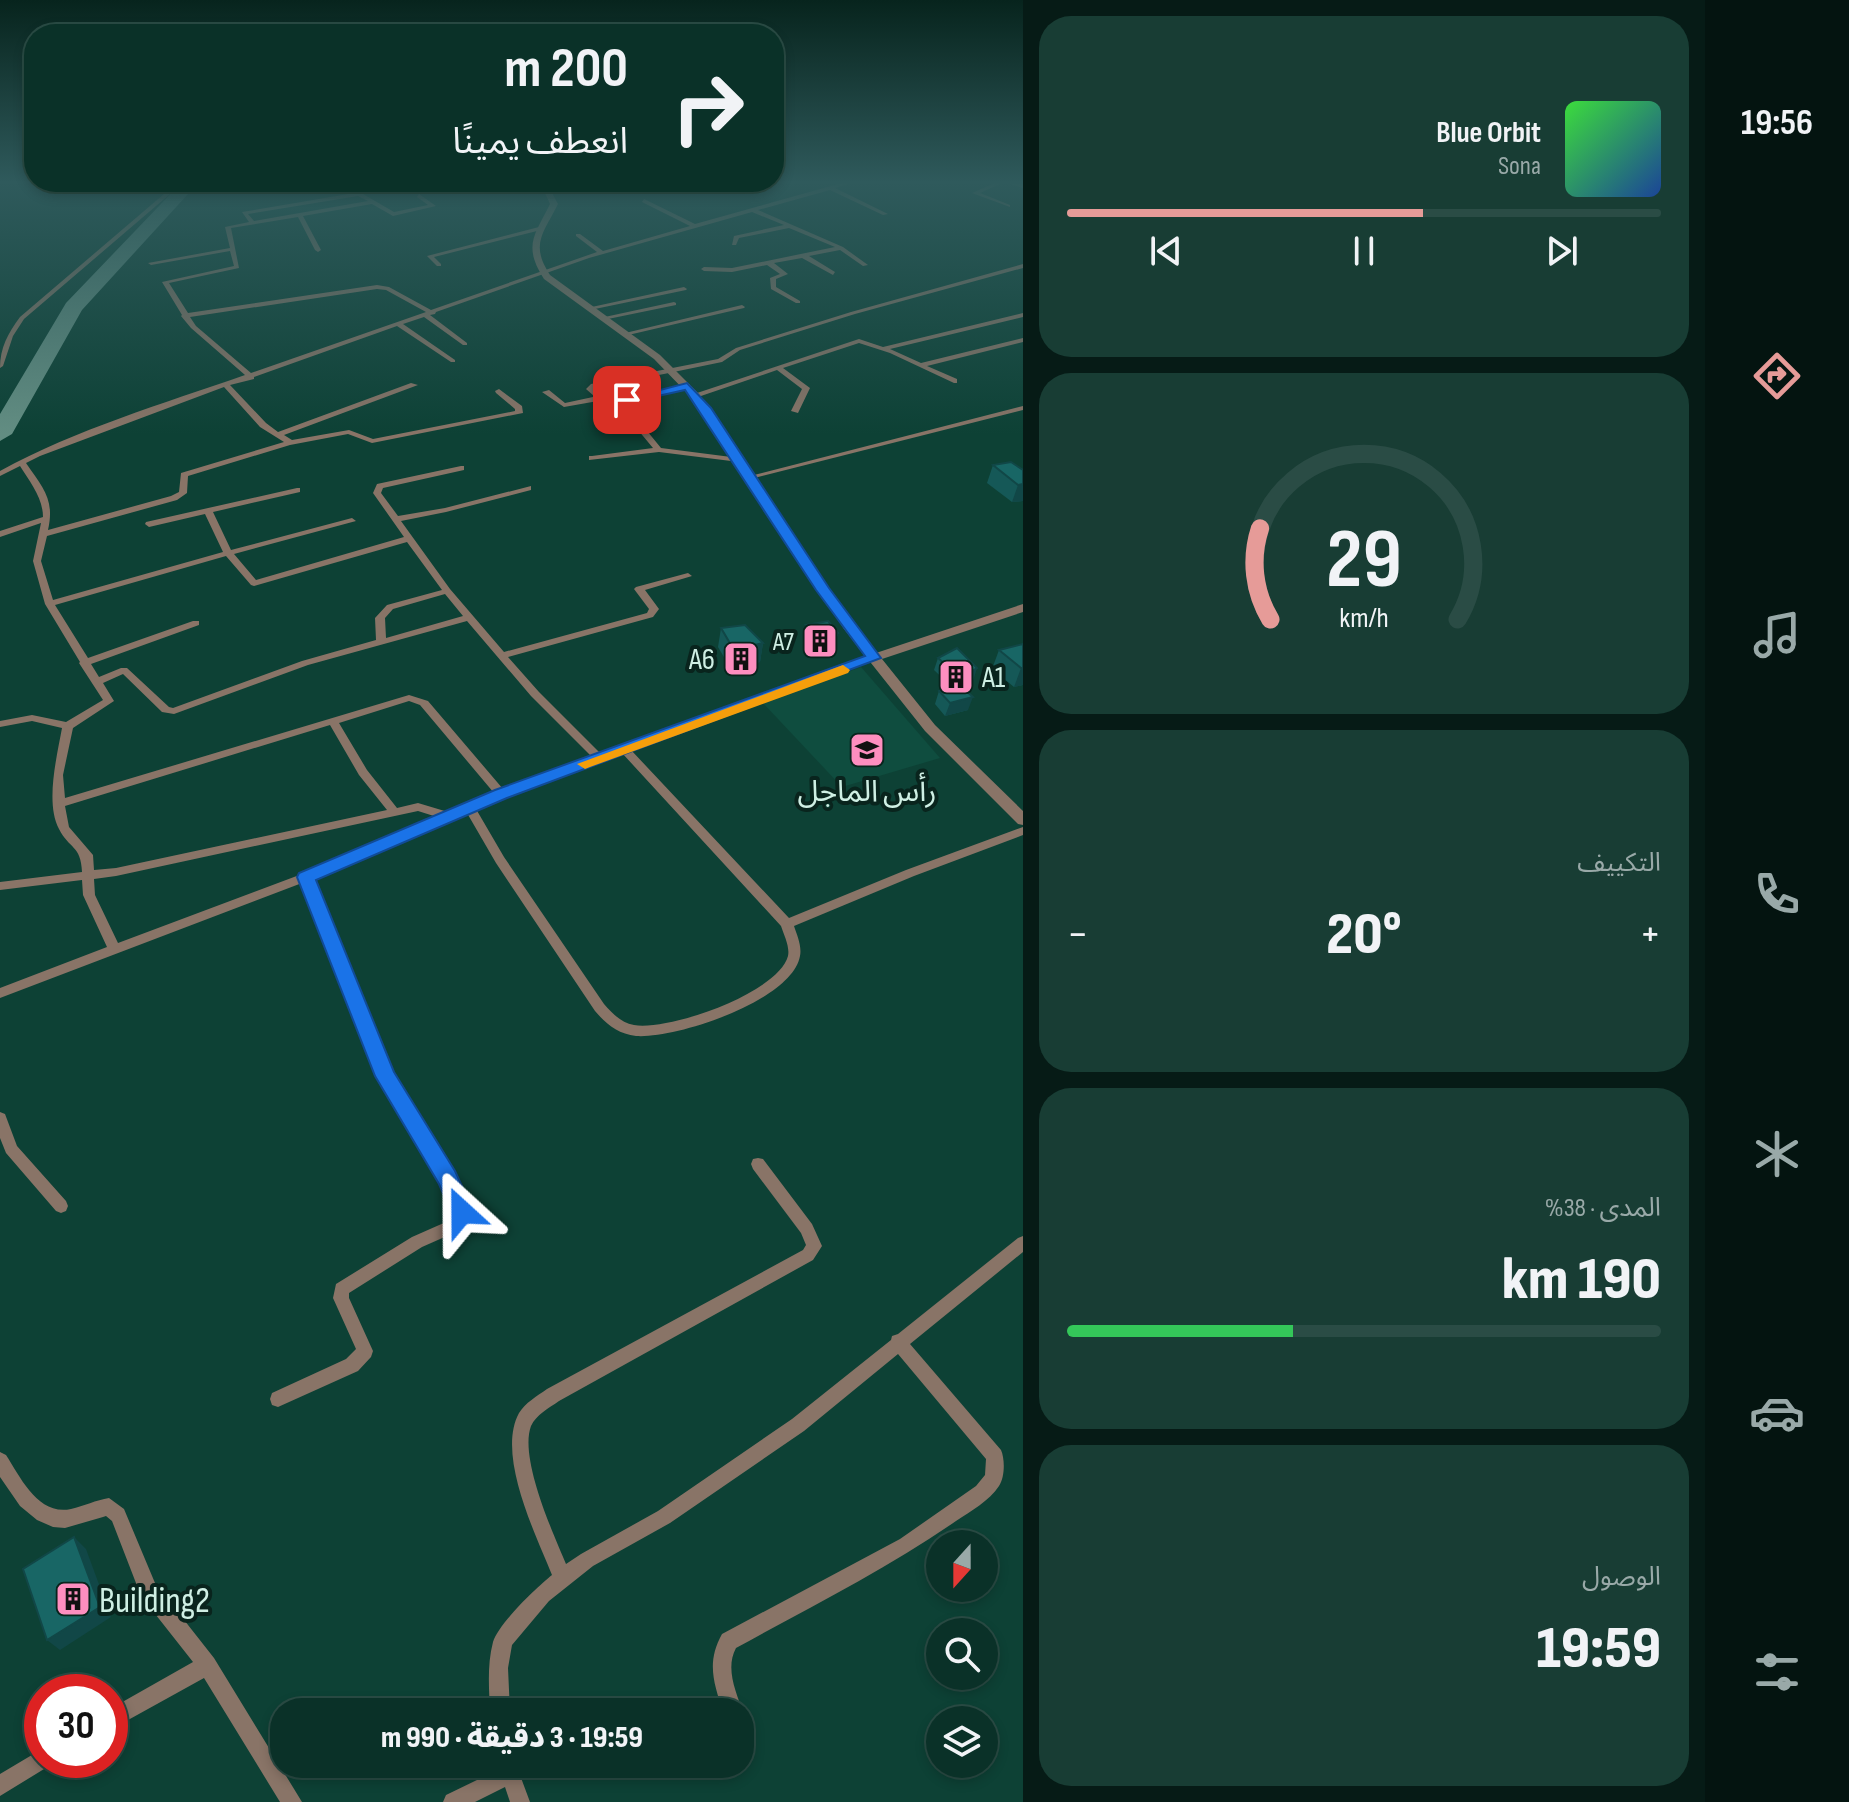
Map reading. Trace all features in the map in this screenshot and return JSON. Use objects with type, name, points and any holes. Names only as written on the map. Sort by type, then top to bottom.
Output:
[{"type":"street","points":[[0,366],[10,336],[22,318],[83,266]]},
{"type":"street","points":[[237,266],[165,282],[184,316],[225,358],[251,377]]},
{"type":"street","points":[[540,266],[543,274],[673,371],[691,390],[823,590],[873,658],[930,728],[1023,820]]},
{"type":"street","points":[[0,474],[23,465],[29,458],[49,449],[565,266]]},
{"type":"street","points":[[704,269],[732,270],[753,266]]},
{"type":"street","points":[[773,266],[785,274],[773,278],[773,288],[798,302]]},
{"type":"street","points":[[821,266],[833,273]]},
{"type":"street","points":[[546,392],[564,405],[597,398],[590,389],[594,386],[720,361],[738,349],[838,317],[1023,266]]},
{"type":"street","points":[[184,316],[377,287],[387,288],[430,314],[465,344]]},
{"type":"street","points":[[590,308],[684,289]]},
{"type":"street","points":[[603,318],[674,304]]},
{"type":"street","points":[[624,334],[742,307]]},
{"type":"street","points":[[885,348],[1023,315]]},
{"type":"street","points":[[399,324],[453,361]]},
{"type":"street","points":[[922,365],[1023,340]]},
{"type":"street","points":[[627,400],[691,390],[778,368],[853,342],[885,348],[954,381]]},
{"type":"street","points":[[778,368],[806,388],[795,411]]},
{"type":"street","points":[[226,385],[276,435],[289,443]]},
{"type":"street","points":[[276,435],[414,385]]},
{"type":"street","points":[[43,534],[174,498],[183,493],[184,475],[289,443],[349,432],[372,441],[519,413],[519,408],[499,391]]},
{"type":"street","points":[[750,477],[1023,408]]},
{"type":"street","points":[[613,425],[640,428],[659,450]]},
{"type":"street","points":[[592,458],[659,450],[739,460]]},
{"type":"street","points":[[0,724],[32,718],[68,726],[108,704],[108,698],[50,604],[37,561],[48,518],[43,496],[23,465]]},
{"type":"street","points":[[461,468],[376,489],[407,539],[447,591],[535,694],[599,758]]},
{"type":"street","points":[[396,519],[446,510],[528,488]]},
{"type":"street","points":[[149,524],[297,490]]},
{"type":"street","points":[[208,511],[228,553],[249,581],[261,584],[347,554],[407,539]]},
{"type":"street","points":[[0,534],[48,518]]},
{"type":"street","points":[[50,604],[352,521]]},
{"type":"street","points":[[503,655],[650,615],[654,609],[639,589],[688,576]]},
{"type":"street","points":[[381,642],[380,618],[390,607],[447,591]]},
{"type":"street","points":[[0,993],[306,877],[501,794],[873,658],[1023,608]]},
{"type":"street","points":[[96,682],[124,670],[166,710],[174,711],[305,663],[470,617]]},
{"type":"street","points":[[84,663],[196,623]]},
{"type":"street","points":[[59,804],[333,722],[399,699],[418,700],[501,794]]},
{"type":"street","points":[[333,722],[363,772],[394,811]]},
{"type":"street","points":[[68,726],[58,775],[64,828],[87,855],[89,895],[109,931],[115,950]]},
{"type":"street","points":[[469,807],[503,866],[606,1014],[629,1031],[647,1035],[676,1029],[750,997],[788,968],[793,958],[787,924],[624,749]]},
{"type":"street","points":[[0,886],[88,876],[270,841],[418,807],[447,816]]},
{"type":"street","points":[[787,924],[1023,831]]},
{"type":"street","points":[[278,1399],[352,1365],[365,1351],[346,1312],[341,1298],[342,1289],[417,1242],[451,1227],[462,1212],[447,1178],[385,1076],[306,877]]},
{"type":"street","points":[[0,1118],[11,1149],[61,1206]]},
{"type":"street","points":[[563,1578],[525,1471],[520,1440],[525,1418],[553,1395],[808,1255],[814,1246],[807,1229],[758,1164]]},
{"type":"street","points":[[499,1698],[498,1668],[503,1641],[542,1594],[587,1560],[664,1517],[718,1477],[798,1425],[1023,1243]]},
{"type":"street","points":[[729,1698],[721,1672],[722,1650],[729,1641],[906,1545],[982,1492],[994,1479],[995,1456],[898,1342]]},
{"type":"street","points":[[0,1461],[26,1501],[48,1517],[65,1519],[109,1507],[124,1526],[148,1589],[207,1665],[292,1802]]},
{"type":"street","points":[[128,1710],[207,1665]]},
{"type":"street","points":[[0,1786],[24,1771]]},
{"type":"street","points":[[453,1802],[494,1778]]},
{"type":"street","points":[[512,1778],[520,1802]]},
{"type":"shaded area","points":[[861,667],[940,758],[842,787],[763,703]]},
{"type":"building","points":[[1011,462],[1023,470],[1023,484],[1018,485],[993,465]]},
{"type":"building","points":[[828,621],[838,633],[821,638],[806,625]]},
{"type":"building","points":[[745,625],[763,643],[734,650],[721,628]]},
{"type":"building","points":[[1023,644],[1023,668],[999,650]]},
{"type":"building","points":[[957,648],[977,668],[961,678],[938,658]]},
{"type":"building","points":[[957,683],[973,697],[950,703],[939,691]]},
{"type":"building","name":"Building2","points":[[74,1537],[100,1607],[47,1640],[23,1569]]},
{"type":"taxiway","points":[[0,434],[73,307],[112,266]]},
{"type":"slow traffic","points":[[585,764],[843,670]]},
{"type":"place","name":"A7","points":[[820,641]]},
{"type":"place","name":"A6","points":[[741,659]]},
{"type":"place","name":"A1","points":[[956,677]]},
{"type":"place","name":"رأس الماجل","points":[[867,750]]},
{"type":"place","name":"Building2","points":[[73,1599]]},
{"type":"route","points":[[462,1212],[462,1205],[447,1178],[385,1076],[306,877],[501,794],[873,658],[823,590],[707,410],[687,386],[627,400]]}]
